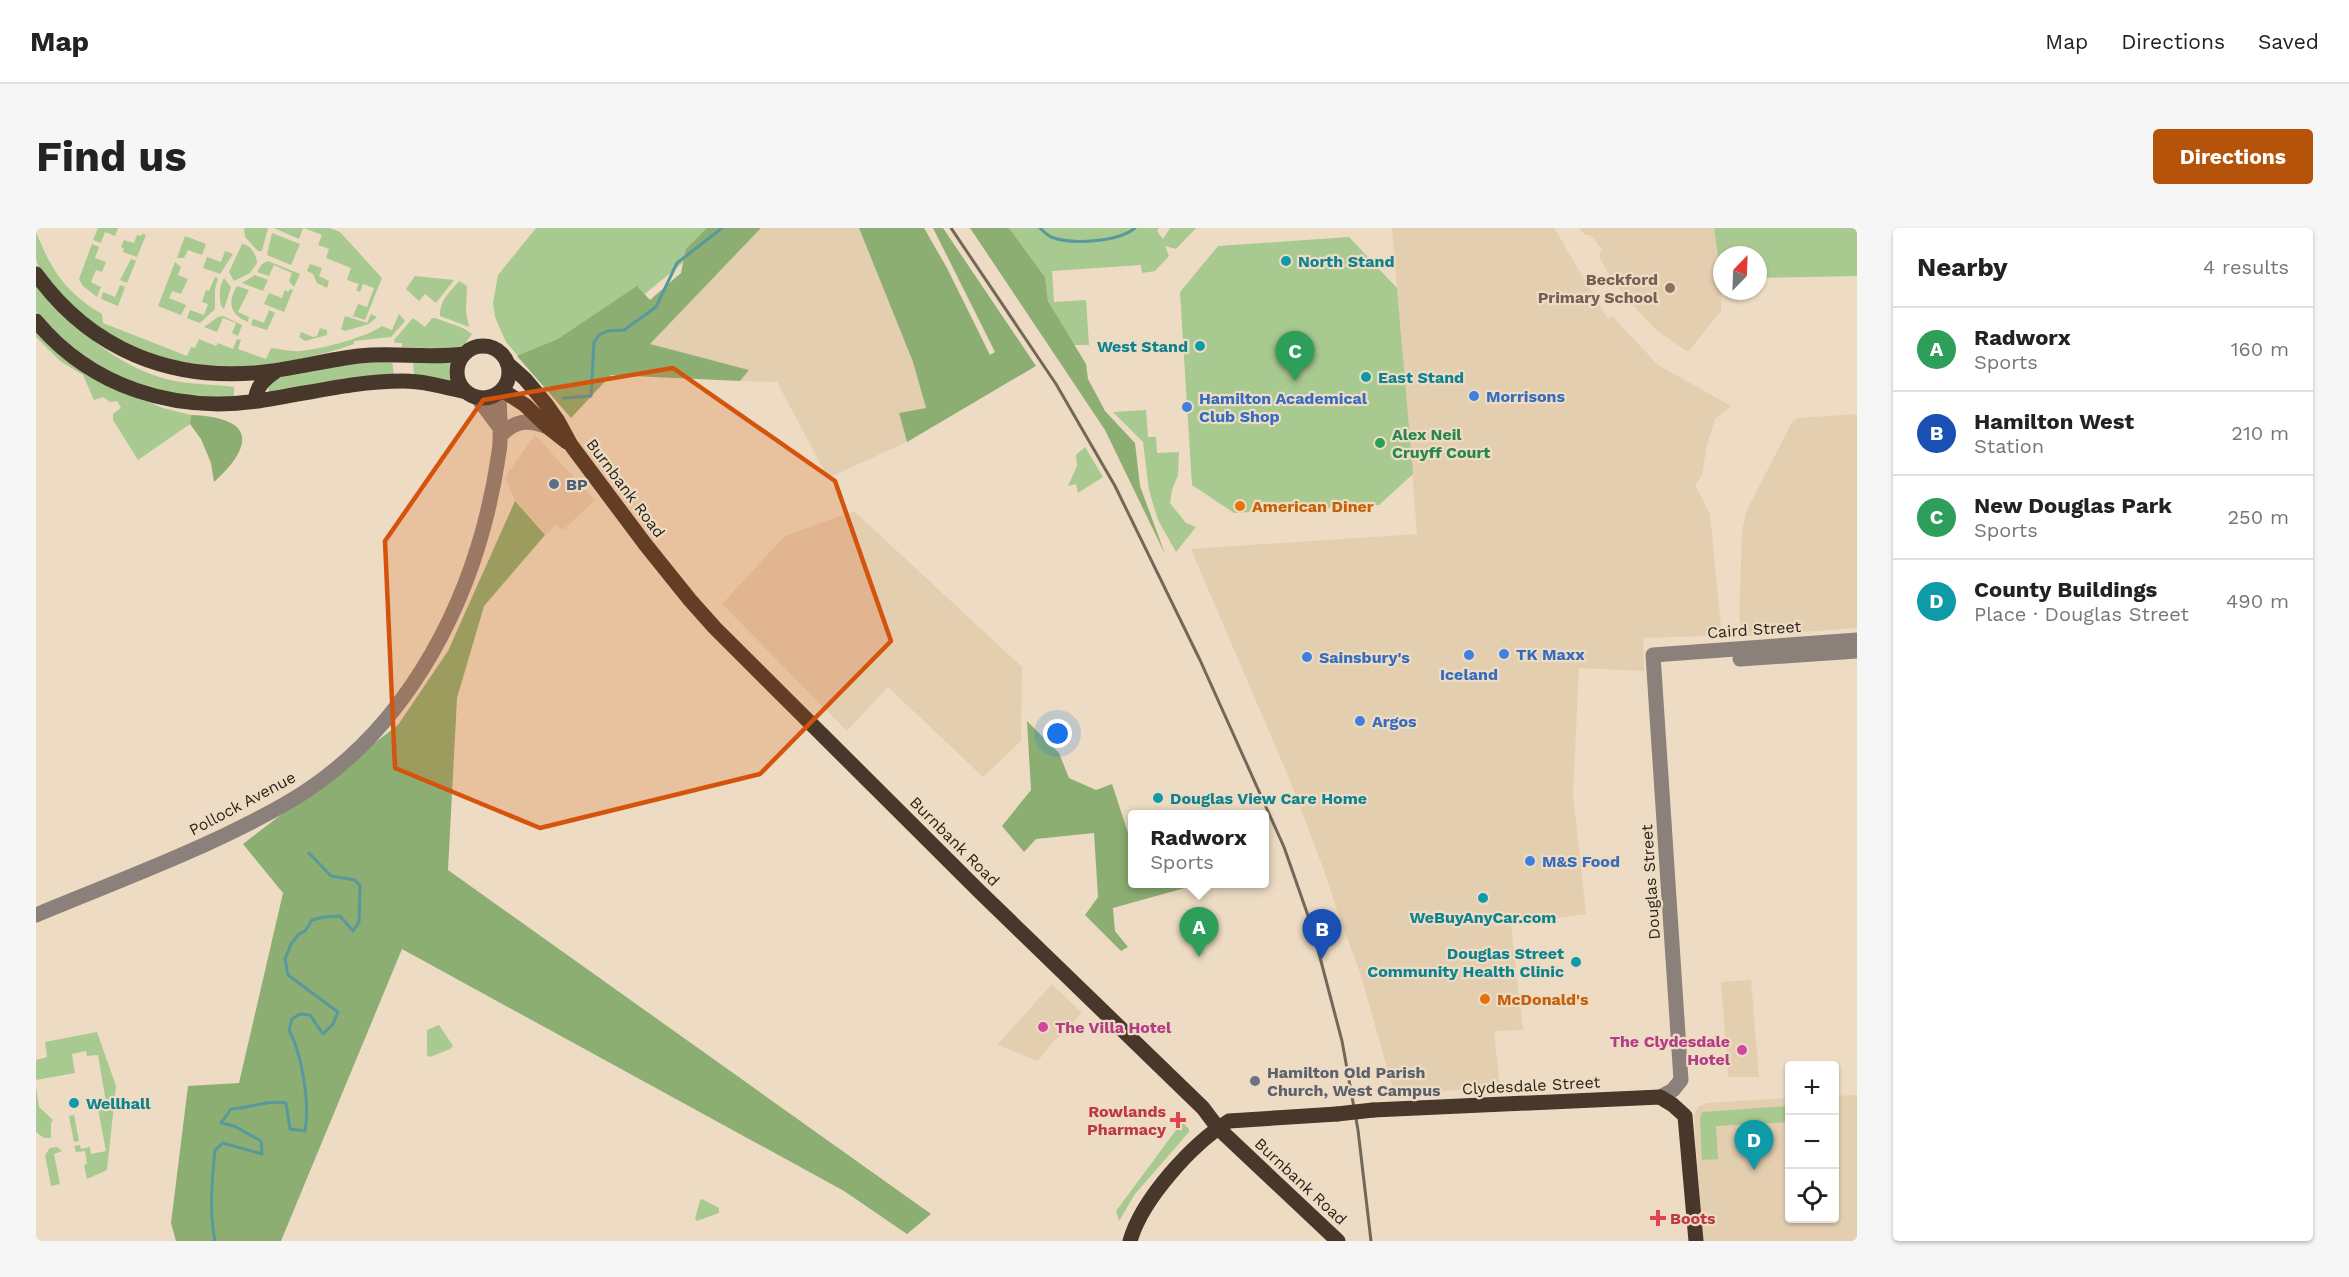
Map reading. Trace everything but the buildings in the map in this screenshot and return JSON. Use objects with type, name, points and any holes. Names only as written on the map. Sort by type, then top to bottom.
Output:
[{"type":"main road","points":[[36,274],[69,313],[91,331],[122,350],[167,367],[213,374],[233,374],[359,356],[398,354],[444,356],[464,354],[477,347],[489,347],[498,351],[507,363],[508,377],[500,392],[488,398],[410,381],[376,382],[255,401],[202,404],[181,402],[142,393],[110,380],[81,362],[53,339],[36,321]]},
{"type":"main road","points":[[464,354],[458,363],[457,373],[459,383],[472,395]]},
{"type":"main road","name":"Burnbank Road","points":[[507,363],[525,379],[546,404],[571,445],[685,594],[715,628],[979,891],[1203,1108],[1218,1128],[1338,1241]]},
{"type":"main road","points":[[255,401],[260,383],[278,369]]},
{"type":"main road","points":[[233,374],[249,390],[255,401]]},
{"type":"main road","name":"Burnbank Road","points":[[500,392],[525,405],[571,445]]},
{"type":"main road","points":[[1660,1096],[1685,1116],[1696,1241]]},
{"type":"main road","name":"Clydesdale Street","points":[[1218,1128],[1229,1121],[1373,1110],[1660,1096]]},
{"type":"main road","name":"Clydesdale Street","points":[[1203,1108],[1264,1119]]},
{"type":"main road","points":[[1130,1241],[1134,1227],[1149,1200],[1199,1145],[1218,1128]]},
{"type":"street","name":"Pollock Avenue","points":[[36,915],[206,844],[286,803],[329,774],[365,741],[406,696],[441,638],[473,564],[499,451],[500,392]]},
{"type":"street","points":[[472,395],[500,432],[522,421],[548,427]]},
{"type":"street","name":"Caird Street","points":[[1653,660],[1857,640]]},
{"type":"street","name":"Caird Street","points":[[1653,660],[1857,651]]},
{"type":"street","name":"Douglas Street","points":[[1653,660],[1681,1080],[1673,1089],[1660,1096]]},
{"type":"highlighted area","points":[[673,368],[835,481],[891,641],[760,774],[540,828],[395,768],[385,541],[483,400]]},
{"type":"shaded area","points":[[761,228],[859,228],[913,362],[926,409],[899,413],[907,442],[828,478],[777,382],[740,381],[749,371],[649,344]]},
{"type":"shaded area","points":[[1392,228],[1554,228],[1608,319],[1612,316],[1658,365],[1731,406],[1715,419],[1707,444],[1702,475],[1695,485],[1710,514],[1721,626],[1712,635],[1643,638],[1644,671],[1579,668],[1573,793],[1586,914],[1511,925],[1523,1030],[1494,1031],[1500,1086],[1395,1096],[1360,972],[1323,868],[1291,783],[1191,549],[1417,534]]},
{"type":"shaded area","name":"Beckford Primary School","points":[[1579,228],[1714,228],[1716,246],[1713,246],[1713,300],[1721,300],[1721,311],[1688,352],[1656,330],[1625,297],[1606,270],[1599,255],[1602,249],[1590,235],[1585,235]]},
{"type":"shaded area","points":[[1857,414],[1857,628],[1745,636],[1739,618],[1742,532],[1746,512],[1792,422],[1797,418]]},
{"type":"shaded area","points":[[535,435],[595,500],[563,530],[556,525],[545,535],[515,501],[505,477]]},
{"type":"shaded area","points":[[854,511],[1022,667],[1021,741],[983,777],[888,687],[847,731],[722,604],[785,536]]},
{"type":"shaded area","points":[[1751,980],[1759,1077],[1728,1077],[1721,982]]},
{"type":"shaded area","points":[[1052,984],[1082,1013],[1051,1044],[1038,1061],[997,1045]]},
{"type":"shaded area","points":[[1857,1095],[1857,1241],[1703,1241],[1694,1116],[1698,1107],[1707,1103],[1785,1098],[1785,1223],[1839,1223],[1839,1096]]},
{"type":"green space","points":[[98,228],[118,228],[115,236],[105,232],[101,243],[93,240]]},
{"type":"green space","points":[[244,228],[268,228],[262,251],[258,251],[245,237]]},
{"type":"green space","points":[[274,228],[303,228],[299,239]]},
{"type":"green space","points":[[304,228],[329,228],[340,232],[382,278],[365,320],[353,316],[358,304],[367,307],[374,288],[363,284],[360,292],[356,290],[359,284],[347,280],[351,268],[326,258],[329,249],[318,245],[322,235]]},
{"type":"green space","points":[[536,228],[725,228],[539,381],[506,342],[495,317],[493,303],[498,275]]},
{"type":"green space","points":[[707,228],[761,228],[650,344],[749,370],[740,381],[611,375],[571,418],[517,356],[558,339],[637,286],[650,300],[681,273],[686,249]]},
{"type":"green space","points":[[859,228],[924,228],[947,268],[990,355],[995,352],[933,228],[943,228],[1036,366],[907,442],[899,413],[926,408],[913,362]]},
{"type":"green space","points":[[970,228],[1009,228],[1045,277],[1048,301],[1086,364],[1088,379],[1105,411],[1135,443],[1140,486],[1165,554],[1105,430]]},
{"type":"green space","points":[[1009,228],[1159,228],[1157,231],[1163,239],[1170,228],[1196,228],[1176,249],[1165,246],[1169,256],[1155,271],[1142,273],[1141,265],[1052,271],[1054,302],[1086,300],[1089,345],[1074,345],[1048,301],[1045,277]]},
{"type":"green space","points":[[1714,228],[1857,228],[1857,276],[1767,278],[1767,246],[1716,246]]},
{"type":"green space","points":[[36,232],[61,279],[78,297],[102,314],[103,323],[187,356],[191,347],[195,348],[199,339],[216,346],[218,343],[233,349],[237,339],[241,340],[238,349],[266,359],[271,348],[296,351],[318,348],[355,338],[382,326],[392,330],[399,314],[405,321],[391,337],[354,341],[354,344],[294,360],[263,365],[232,366],[201,365],[171,359],[142,350],[114,336],[77,310],[49,281],[38,265]]},
{"type":"green space","points":[[272,233],[300,244],[291,265],[267,255]]},
{"type":"green space","points":[[137,235],[146,235],[137,257],[123,252],[124,249],[121,247],[124,240],[134,243]]},
{"type":"green space","points":[[185,236],[206,244],[202,255],[188,250],[184,258],[177,258]]},
{"type":"green space","points":[[1349,237],[1397,288],[1413,474],[1379,505],[1234,513],[1192,485],[1180,292],[1218,246]]},
{"type":"green space","points":[[92,244],[99,247],[95,258],[106,262],[102,272],[96,270],[91,282],[101,287],[97,297],[83,286],[79,279]]},
{"type":"green space","points":[[242,244],[252,250],[257,263],[250,273],[234,281],[229,272]]},
{"type":"green space","points":[[225,251],[233,254],[220,274],[203,268],[207,257],[221,262]]},
{"type":"green space","points":[[131,259],[136,261],[127,283],[120,280]]},
{"type":"green space","points":[[268,261],[300,274],[294,287],[289,281],[292,273],[274,265],[269,276],[257,272],[262,264]]},
{"type":"green space","points":[[175,262],[181,267],[178,275],[188,279],[181,294],[172,291],[169,298],[186,305],[181,315],[158,306]]},
{"type":"green space","points":[[310,264],[322,268],[319,276],[329,281],[327,288],[317,283],[313,274],[307,271]]},
{"type":"green space","points":[[255,275],[268,280],[263,291],[242,283]]},
{"type":"green space","points":[[415,276],[454,280],[436,303],[425,294],[419,301],[406,289]]},
{"type":"green space","points":[[215,277],[218,278],[215,289],[215,309],[200,323],[187,318],[190,310],[204,315],[208,304],[202,302],[206,290],[209,291]]},
{"type":"green space","points":[[224,278],[231,287],[224,309],[221,306],[220,295]]},
{"type":"green space","points":[[459,281],[467,286],[466,312],[469,327],[440,316],[443,301]]},
{"type":"green space","points":[[36,285],[80,329],[113,355],[150,374],[170,380],[234,387],[234,397],[177,395],[121,378],[79,353],[47,324],[36,311]]},
{"type":"green space","points":[[120,285],[125,287],[118,306],[101,299],[103,292],[115,297]]},
{"type":"green space","points":[[237,286],[249,290],[238,312],[249,317],[248,322],[237,316],[232,307],[232,297]]},
{"type":"green space","points":[[290,289],[293,290],[284,312],[264,304],[269,293],[282,298],[285,290],[288,292]]},
{"type":"green space","points":[[269,310],[275,313],[267,330],[251,325],[253,319],[264,323]]},
{"type":"green space","points":[[371,314],[377,317],[369,324],[345,331],[341,329],[345,316],[367,323]]},
{"type":"green space","points":[[223,316],[242,325],[238,336],[232,333],[236,323],[223,318],[217,332],[204,327]]},
{"type":"green space","points":[[413,318],[425,327],[432,318],[435,318],[463,328],[472,334],[465,344],[454,349],[402,347],[402,343],[395,343],[394,340]]},
{"type":"green space","points":[[320,328],[327,330],[327,335],[305,341],[299,337],[301,332],[313,337],[317,336]]},
{"type":"green space","points":[[36,331],[107,385],[163,408],[191,415],[190,424],[138,460],[113,420],[113,414],[121,408],[117,401],[110,402],[103,397],[94,400],[83,375],[60,361],[36,337]]},
{"type":"green space","points":[[392,360],[394,375],[269,393],[267,383],[275,377],[363,362]]},
{"type":"green space","points":[[413,360],[451,362],[449,372],[451,382],[414,376]]},
{"type":"green space","points":[[1146,410],[1148,437],[1156,437],[1157,453],[1179,452],[1178,475],[1170,503],[1186,523],[1196,527],[1176,552],[1158,520],[1149,490],[1143,442],[1113,412]]},
{"type":"green space","points":[[191,415],[226,421],[242,434],[242,444],[237,455],[214,482],[211,463],[201,439],[190,424]]},
{"type":"green space","points":[[1085,447],[1103,477],[1078,493],[1076,484],[1068,486],[1077,466],[1076,455]]},
{"type":"green space","points":[[515,501],[545,535],[484,606],[457,698],[448,870],[931,1214],[907,1234],[844,1191],[402,949],[281,1241],[176,1241],[171,1223],[188,1086],[239,1083],[283,893],[243,844],[398,725],[448,651]]},
{"type":"green space","points":[[1027,721],[1059,753],[1069,778],[1096,790],[1112,784],[1128,833],[1128,888],[1185,888],[1113,908],[1115,931],[1128,947],[1121,951],[1085,915],[1098,897],[1094,833],[1036,839],[1024,852],[1002,826],[1031,790]]},
{"type":"green space","points":[[439,1025],[453,1046],[430,1057],[427,1055],[427,1030]]},
{"type":"green space","points":[[97,1032],[116,1086],[107,1170],[87,1179],[84,1165],[87,1164],[85,1151],[76,1152],[74,1146],[80,1145],[81,1149],[90,1147],[91,1154],[106,1151],[97,1104],[106,1102],[98,1055],[87,1056],[86,1051],[72,1054],[75,1073],[36,1080],[36,1060],[47,1057],[45,1042]]},
{"type":"green space","points":[[36,1087],[39,1107],[53,1120],[51,1138],[44,1138],[36,1132]]},
{"type":"green space","points":[[1785,1106],[1785,1122],[1716,1126],[1718,1159],[1702,1160],[1700,1118],[1702,1112]]},
{"type":"green space","points":[[74,1115],[79,1141],[74,1142],[69,1116]]},
{"type":"green space","points":[[1182,1122],[1189,1132],[1135,1194],[1119,1221],[1116,1211]]},
{"type":"green space","points":[[57,1147],[62,1151],[54,1154],[60,1184],[51,1186],[45,1155],[50,1148]]},
{"type":"green space","points":[[702,1199],[719,1208],[719,1213],[697,1221],[695,1219]]},
{"type":"waterway","points":[[563,398],[591,396],[594,342],[599,335],[607,331],[624,330],[656,307],[677,263],[722,228]]},
{"type":"waterway","points":[[1040,228],[1051,237],[1071,241],[1106,239],[1127,233],[1135,228]]},
{"type":"waterway","points":[[215,1241],[212,1207],[215,1150],[223,1143],[262,1154],[261,1141],[234,1126],[221,1123],[231,1109],[286,1103],[290,1129],[305,1131],[306,1094],[298,1052],[289,1030],[292,1019],[300,1014],[310,1015],[323,1034],[333,1024],[338,1012],[288,975],[285,959],[291,944],[299,934],[305,931],[312,920],[340,916],[353,931],[359,922],[360,886],[355,880],[331,876],[309,853]]},
{"type":"railway","points":[[951,228],[1056,384],[1115,486],[1200,660],[1267,810]]},
{"type":"railway","points":[[1269,814],[1284,847],[1312,927],[1342,1041],[1358,1130],[1371,1241]]},
{"type":"place","name":"North Stand","points":[[1286,261]]},
{"type":"place","name":"Beckford Primary School","points":[[1670,288]]},
{"type":"place","name":"West Stand","points":[[1200,346]]},
{"type":"place","name":"East Stand","points":[[1366,377]]},
{"type":"place","name":"New Douglas Park","points":[[1295,381]]},
{"type":"place","name":"Morrisons","points":[[1474,396]]},
{"type":"place","name":"Hamilton Academical Club Shop","points":[[1187,407]]},
{"type":"place","name":"Alex Neil Cruyff Court","points":[[1380,443]]},
{"type":"place","name":"BP","points":[[554,484]]},
{"type":"place","name":"American Diner","points":[[1240,506]]},
{"type":"place","name":"TK Maxx","points":[[1504,654]]},
{"type":"place","name":"Iceland","points":[[1469,655]]},
{"type":"place","name":"Sainsbury's","points":[[1307,657]]},
{"type":"place","name":"Argos","points":[[1360,721]]},
{"type":"place","name":"Douglas View Care Home","points":[[1158,798]]},
{"type":"place","name":"M&S Food","points":[[1530,861]]},
{"type":"place","name":"WeBuyAnyCar.com","points":[[1483,898]]},
{"type":"place","name":"Radworx","points":[[1199,957]]},
{"type":"place","name":"Hamilton West","points":[[1322,959]]},
{"type":"place","name":"Douglas Street Community Health Clinic","points":[[1576,962]]},
{"type":"place","name":"McDonald's","points":[[1485,999]]},
{"type":"place","name":"The Villa Hotel","points":[[1043,1027]]},
{"type":"place","name":"The Clydesdale Hotel","points":[[1742,1050]]},
{"type":"place","name":"Hamilton Old Parish Church, West Campus","points":[[1255,1081]]},
{"type":"place","name":"Wellhall","points":[[74,1103]]},
{"type":"place","name":"Rowlands Pharmacy","points":[[1178,1120]]},
{"type":"place","name":"County Buildings","points":[[1754,1170]]},
{"type":"place","name":"Boots","points":[[1658,1218]]}]
